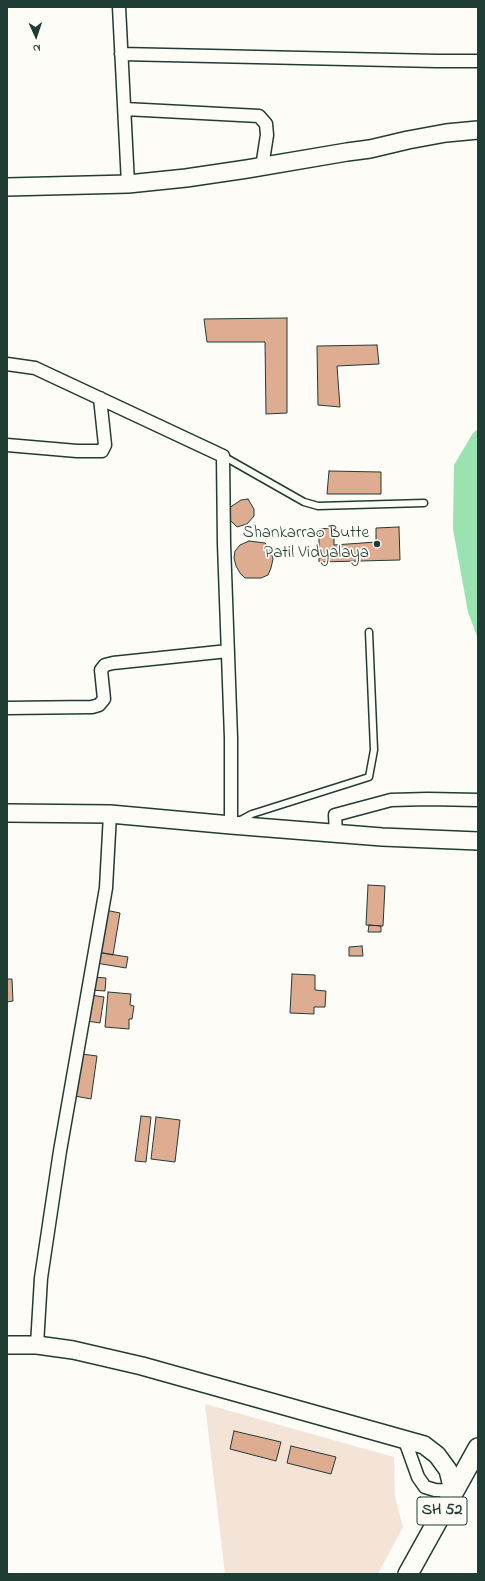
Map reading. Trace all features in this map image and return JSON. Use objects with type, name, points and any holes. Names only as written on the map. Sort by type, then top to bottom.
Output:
[{"type":"main road","name":"SH 52","points":[[408,1574],[453,1491],[477,1452]]},
{"type":"street","points":[[119,7],[128,184]]},
{"type":"street","points":[[122,54],[478,61]]},
{"type":"street","points":[[124,109],[259,116],[266,124],[267,135],[262,166]]},
{"type":"street","points":[[7,187],[128,184],[186,178],[347,152],[370,150],[408,140],[446,133],[478,130]]},
{"type":"street","points":[[7,364],[35,368],[222,456],[231,738],[231,825]]},
{"type":"street","points":[[7,445],[77,451],[102,451],[105,445],[100,398]]},
{"type":"street","points":[[7,708],[92,707],[99,705],[104,699],[101,670],[105,665],[228,651]]},
{"type":"street","points":[[336,833],[335,815],[391,800],[478,800]]},
{"type":"street","points":[[7,813],[110,814],[382,837],[478,841]]},
{"type":"street","points":[[37,1345],[41,1278],[60,1151],[106,888],[110,814]]},
{"type":"street","points":[[7,1345],[37,1345],[73,1350],[142,1366],[404,1438],[424,1445],[437,1454],[448,1470],[453,1491],[435,1490],[425,1487],[418,1477],[404,1438]]},
{"type":"lane","points":[[222,456],[304,502],[318,506],[424,503]]},
{"type":"lane","points":[[231,825],[252,814],[369,777],[374,750],[369,632]]},
{"type":"shaded area","points":[[205,1404],[394,1457],[395,1496],[403,1527],[378,1574],[225,1574]]},
{"type":"green space","points":[[478,429],[478,639],[468,612],[453,529],[454,465],[473,433]]},
{"type":"building","points":[[287,318],[287,413],[266,414],[265,342],[207,342],[204,319]]},
{"type":"building","points":[[377,345],[379,364],[337,366],[340,407],[318,405],[317,346]]},
{"type":"building","points":[[329,471],[381,472],[381,494],[327,494]]},
{"type":"building","points":[[248,499],[254,509],[254,516],[247,524],[237,527],[229,519],[229,508],[241,500]]},
{"type":"building","name":"Shankarrao Butte Patil Vidyalaya","points":[[399,527],[400,560],[319,562],[319,529],[334,528],[334,545],[376,542],[376,528]]},
{"type":"building","points":[[249,541],[265,543],[271,550],[273,559],[268,575],[261,578],[245,578],[236,566],[234,558],[235,551],[240,545]]},
{"type":"building","points":[[368,885],[385,886],[383,926],[366,925]]},
{"type":"building","points":[[105,910],[120,913],[113,955],[97,952]]},
{"type":"building","points":[[369,925],[381,926],[381,932],[368,932]]},
{"type":"building","points":[[362,946],[363,956],[349,956],[349,947]]},
{"type":"building","points":[[97,952],[128,957],[126,968],[96,963]]},
{"type":"building","points":[[292,974],[315,975],[315,990],[326,991],[325,1007],[314,1007],[314,1014],[290,1013]]},
{"type":"building","points":[[93,977],[106,978],[105,991],[91,990]]},
{"type":"building","points":[[7,979],[12,979],[13,1001],[7,1002]]},
{"type":"building","points":[[108,992],[131,994],[130,1005],[134,1006],[132,1019],[129,1019],[129,1029],[105,1027]]},
{"type":"building","points":[[91,995],[104,997],[100,1023],[87,1021]]},
{"type":"building","points":[[82,1054],[97,1056],[91,1099],[75,1096]]},
{"type":"building","points":[[141,1116],[151,1117],[146,1162],[135,1161]]},
{"type":"building","points":[[156,1117],[180,1120],[175,1162],[151,1159]]},
{"type":"building","points":[[234,1431],[281,1442],[276,1461],[230,1449]]},
{"type":"building","points":[[291,1446],[336,1457],[331,1474],[287,1463]]},
{"type":"place","name":"Shankarrao Butte Patil Vidyalaya","points":[[377,544]]}]
